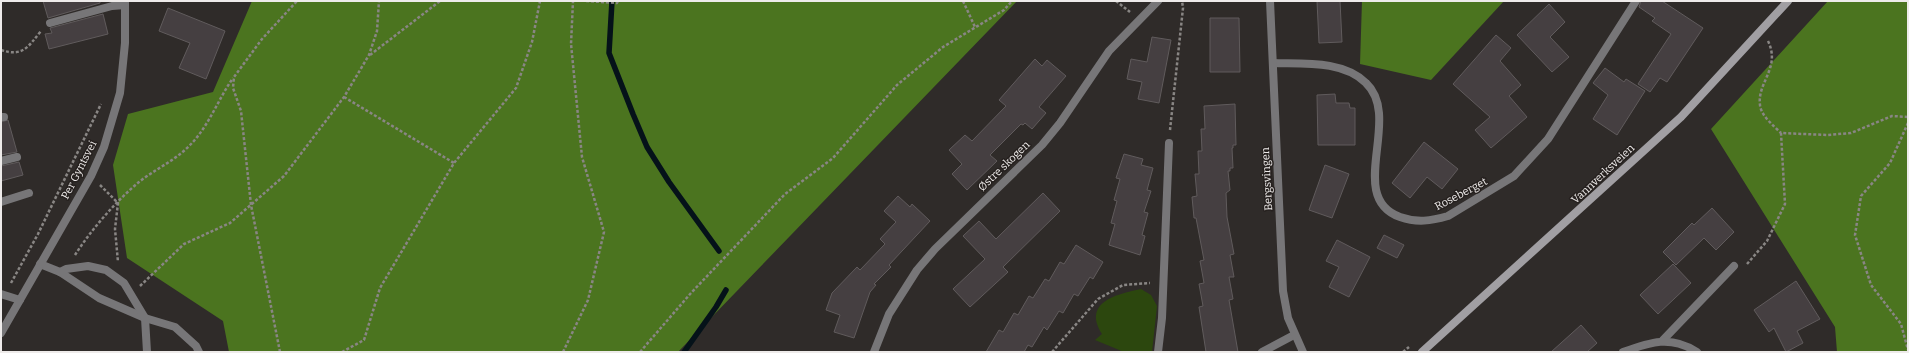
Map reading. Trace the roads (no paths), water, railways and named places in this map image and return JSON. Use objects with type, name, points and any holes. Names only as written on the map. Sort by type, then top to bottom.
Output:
[{"type":"main road","name":"Vannverksveien","points":[[1422,352],[1681,117],[1788,1]]},
{"type":"street","name":"Østre skogen","points":[[874,352],[889,314],[917,270],[935,249],[1042,145],[1060,123],[1109,51],[1158,1]]},
{"type":"street","name":"Bergsvingen","points":[[1270,1],[1283,291],[1288,318],[1303,352]]},
{"type":"street","name":"Roseberget","points":[[1273,63],[1332,67],[1355,75],[1366,82],[1379,101],[1381,116],[1374,177],[1381,199],[1388,210],[1395,215],[1413,221],[1436,220],[1448,216],[1514,176],[1548,139],[1636,1]]},
{"type":"street","points":[[50,23],[125,3]]},
{"type":"street","name":"Per Gyntsvei","points":[[1,333],[91,176],[111,126],[120,93],[126,43],[125,3]]},
{"type":"street","points":[[1158,352],[1162,318],[1169,143]]},
{"type":"street","points":[[1,161],[16,157]]},
{"type":"street","points":[[1,202],[29,193]]},
{"type":"street","points":[[40,264],[63,270],[99,298],[145,318],[175,327],[196,346],[199,352]]},
{"type":"street","points":[[63,270],[88,266],[106,270],[124,283],[145,318],[147,352]]},
{"type":"street","points":[[1623,352],[1663,340],[1734,266]]},
{"type":"street","points":[[3,294],[20,300]]},
{"type":"street","points":[[1262,352],[1294,334]]},
{"type":"street","points":[[1663,340],[1685,345],[1697,352]]},
{"type":"waterway","points":[[612,1],[609,53],[647,147],[669,182],[719,251]]},
{"type":"waterway","points":[[684,352],[716,307],[726,290]]}]
